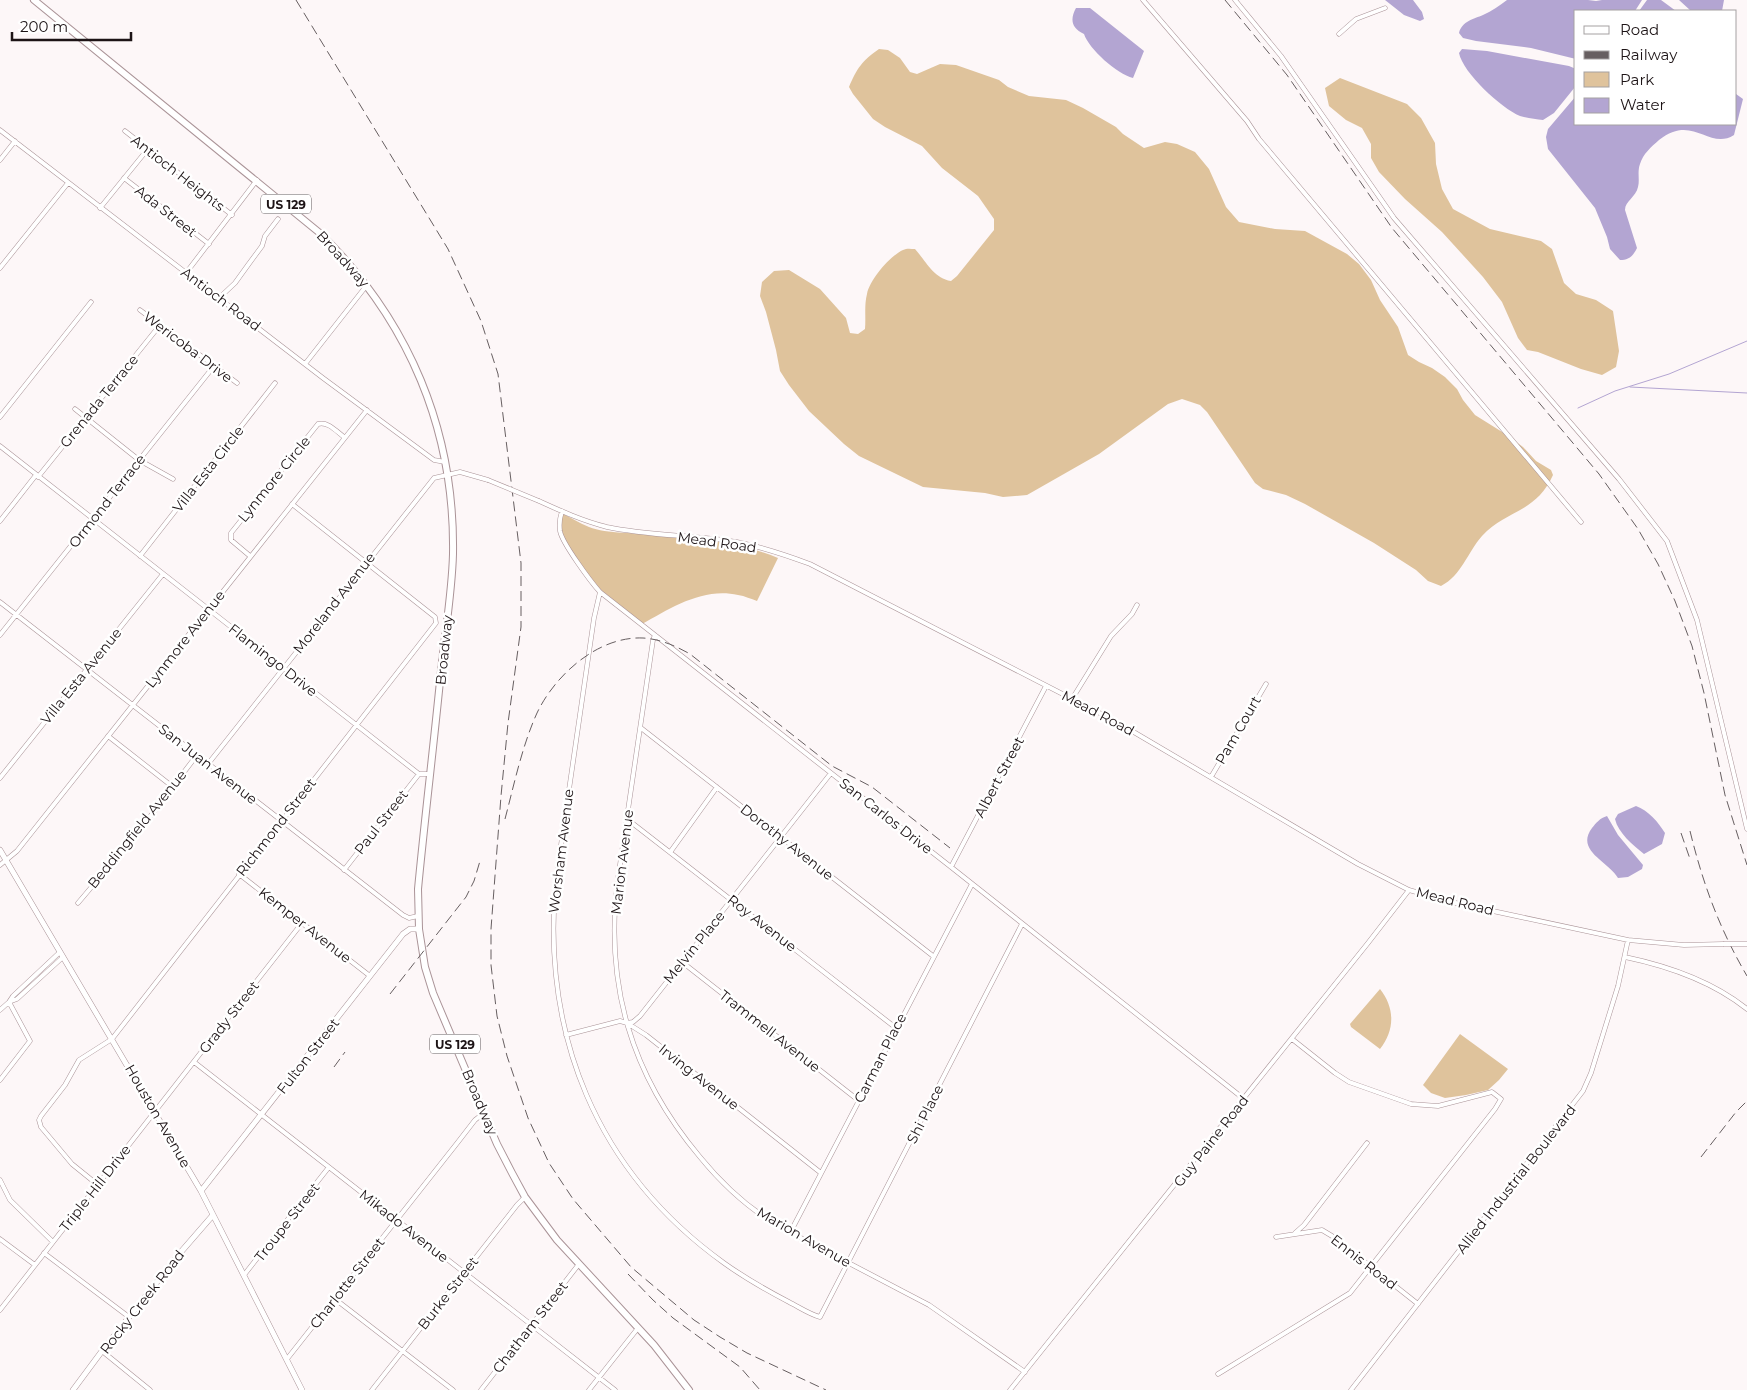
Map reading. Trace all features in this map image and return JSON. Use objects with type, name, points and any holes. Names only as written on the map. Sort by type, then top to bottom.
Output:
[{"type":"main road","name":"Broadway","points":[[34,0],[321,234],[346,259],[367,285],[390,318],[418,371],[437,424],[448,476],[453,555],[419,880],[418,916],[425,967],[433,993],[484,1113],[525,1197],[557,1240],[638,1328],[689,1390]]},
{"type":"street","points":[[1143,0],[1247,121],[1265,146],[1581,522]]},
{"type":"street","points":[[1235,0],[1281,56],[1394,218],[1620,479],[1667,541],[1697,620],[1747,829]]},
{"type":"street","points":[[1339,34],[1356,19],[1385,8]]},
{"type":"street","name":"Antioch Road","points":[[0,130],[305,364],[434,460],[445,462]]},
{"type":"street","name":"Antioch Heights","points":[[124,131],[232,215]]},
{"type":"street","points":[[0,160],[15,141]]},
{"type":"street","points":[[100,208],[147,150]]},
{"type":"street","name":"Ada Street","points":[[124,178],[208,244]]},
{"type":"street","points":[[186,273],[232,215],[256,180]]},
{"type":"street","points":[[0,268],[68,182]]},
{"type":"street","points":[[219,298],[248,266],[262,246],[265,236],[278,219]]},
{"type":"street","points":[[305,364],[367,285]]},
{"type":"street","points":[[0,417],[91,302]]},
{"type":"street","name":"Wericoba Drive","points":[[140,310],[237,384]]},
{"type":"street","name":"Grenada Terrace","points":[[0,521],[160,325]]},
{"type":"street","name":"Ormond Terrace","points":[[0,635],[214,366]]},
{"type":"street","name":"Villa Esta Circle","points":[[140,556],[275,383]]},
{"type":"street","points":[[75,409],[139,460],[173,479]]},
{"type":"street","name":"Lynmore Avenue","points":[[0,865],[17,851],[367,410]]},
{"type":"street","name":"Lynmore Circle","points":[[250,556],[231,540],[231,533],[318,424],[325,423],[344,437]]},
{"type":"street","name":"Flamingo Drive","points":[[0,446],[419,774]]},
{"type":"street","name":"Mead Road","points":[[448,476],[460,472],[488,480],[584,520],[606,526],[626,530],[736,542],[791,557],[822,570],[1146,739],[1358,864],[1409,890],[1451,902],[1628,940],[1684,945],[1747,944]]},
{"type":"street","name":"Moreland Avenue","points":[[208,764],[434,478],[448,476]]},
{"type":"street","points":[[292,504],[435,616],[434,627],[446,630]]},
{"type":"street","name":"San Carlos Drive","points":[[562,511],[560,534],[590,582],[600,592],[1244,1099]]},
{"type":"street","name":"Villa Esta Avenue","points":[[0,778],[162,574]]},
{"type":"street","name":"Worsham Avenue","points":[[600,592],[594,618],[560,850],[553,912],[554,959],[560,1012],[566,1035],[582,1082],[598,1118],[639,1183],[664,1212],[696,1243],[757,1285],[820,1317],[826,1304]]},
{"type":"street","name":"San Juan Avenue","points":[[0,602],[406,918],[418,916]]},
{"type":"street","points":[[1072,699],[1111,636],[1132,614],[1137,605]]},
{"type":"street","name":"Richmond Street","points":[[98,1185],[72,1164],[41,1127],[40,1116],[65,1085],[79,1060],[112,1039],[239,874],[434,627]]},
{"type":"street","name":"Marion Avenue","points":[[656,635],[653,640],[616,892],[615,930],[617,978],[633,1044],[648,1081],[669,1117],[693,1150],[709,1168],[766,1219],[929,1305],[1025,1372]]},
{"type":"street","name":"Pam Court","points":[[1211,777],[1266,684]]},
{"type":"street","name":"Albert Street","points":[[951,867],[1046,686]]},
{"type":"street","name":"Dorothy Avenue","points":[[641,728],[933,956]]},
{"type":"street","points":[[108,736],[173,787]]},
{"type":"street","name":"Beddingfield Avenue","points":[[78,903],[127,846],[196,756]]},
{"type":"street","name":"Melvin Place","points":[[628,1022],[637,1019],[831,773]]},
{"type":"street","points":[[419,774],[430,774]]},
{"type":"street","name":"Paul Street","points":[[344,870],[419,774]]},
{"type":"street","points":[[671,852],[717,787]]},
{"type":"street","name":"Roy Avenue","points":[[627,818],[896,1028]]},
{"type":"street","name":"Houston Avenue","points":[[0,850],[201,1191],[302,1390]]},
{"type":"street","name":"Kemper Avenue","points":[[239,874],[370,976]]},
{"type":"street","name":"Carman Place","points":[[790,1233],[972,884]]},
{"type":"street","name":"Guy Paine Road","points":[[1010,1390],[1368,944],[1409,890]]},
{"type":"street","name":"Grady Street","points":[[155,1112],[302,923]]},
{"type":"street","name":"Shi Place","points":[[826,1304],[1022,924]]},
{"type":"street","name":"Fulton Street","points":[[201,1191],[406,930],[419,928]]},
{"type":"street","name":"Allied Industrial Boulevard","points":[[1350,1390],[1583,1091],[1591,1073],[1625,957],[1628,940]]},
{"type":"street","points":[[0,1010],[17,999],[61,955]]},
{"type":"street","points":[[1625,957],[1672,969],[1718,989],[1747,1009]]},
{"type":"street","name":"Trammell Avenue","points":[[682,962],[858,1100]]},
{"type":"street","points":[[0,1080],[30,1041],[10,1002]]},
{"type":"street","points":[[566,1035],[620,1021],[628,1022]]},
{"type":"street","name":"Irving Avenue","points":[[628,1022],[821,1173]]},
{"type":"street","points":[[1218,1374],[1350,1293],[1495,1109],[1500,1100],[1492,1092],[1438,1106],[1411,1104],[1349,1082],[1292,1039]]},
{"type":"street","name":"Mikado Avenue","points":[[194,1062],[615,1390]]},
{"type":"street","name":"Triple Hill Drive","points":[[0,1310],[155,1112]]},
{"type":"street","name":"Charlotte Street","points":[[287,1360],[475,1120],[484,1113]]},
{"type":"street","points":[[1294,1234],[1304,1225],[1367,1143]]},
{"type":"street","name":"Troupe Street","points":[[244,1275],[329,1168]]},
{"type":"street","points":[[0,1180],[8,1198],[53,1242]]},
{"type":"street","name":"Burke Street","points":[[372,1390],[525,1197]]},
{"type":"street","name":"Rocky Creek Road","points":[[73,1390],[129,1317],[206,1222],[213,1216]]},
{"type":"street","name":"Ennis Road","points":[[1276,1237],[1322,1230],[1418,1304]]},
{"type":"street","points":[[0,1238],[35,1265]]},
{"type":"street","points":[[44,1253],[129,1317]]},
{"type":"street","name":"Chatham Street","points":[[481,1390],[579,1264]]},
{"type":"street","points":[[335,1298],[453,1390]]},
{"type":"street","points":[[589,1390],[638,1328]]},
{"type":"street","points":[[102,1351],[150,1390]]},
{"type":"green space","points":[[879,49],[888,50],[900,58],[910,72],[917,74],[940,64],[956,65],[999,80],[1008,87],[1029,96],[1066,100],[1116,127],[1144,148],[1165,142],[1177,144],[1195,152],[1209,169],[1226,207],[1239,222],[1275,229],[1305,231],[1347,254],[1359,264],[1371,280],[1380,300],[1398,327],[1408,355],[1445,377],[1457,389],[1475,415],[1507,435],[1523,447],[1536,461],[1551,470],[1553,475],[1546,487],[1529,504],[1491,527],[1482,536],[1454,576],[1441,586],[1428,581],[1416,570],[1374,543],[1305,504],[1286,495],[1263,489],[1255,483],[1207,412],[1200,405],[1182,399],[1168,404],[1099,454],[1027,495],[1003,497],[985,493],[923,487],[859,456],[809,411],[780,371],[766,312],[760,296],[762,282],[774,271],[789,270],[820,289],[846,318],[850,333],[858,334],[865,329],[866,302],[869,288],[881,269],[892,257],[903,250],[915,249],[935,273],[951,281],[994,230],[994,219],[978,196],[942,168],[922,146],[873,119],[853,94],[849,87],[858,70],[868,57]]},
{"type":"green space","points":[[1340,78],[1407,104],[1421,118],[1435,143],[1436,164],[1442,189],[1453,209],[1490,229],[1541,241],[1552,249],[1564,283],[1576,294],[1596,300],[1613,311],[1619,351],[1616,367],[1602,375],[1538,352],[1527,350],[1518,338],[1502,302],[1483,277],[1442,232],[1405,199],[1379,172],[1371,158],[1371,144],[1362,128],[1346,120],[1329,106],[1325,88]]},
{"type":"green space","points":[[561,513],[596,529],[704,539],[734,544],[778,558],[757,601],[725,593],[700,596],[688,600],[642,624],[599,591],[590,580],[562,536],[559,523]]},
{"type":"green space","points":[[1380,989],[1391,1011],[1391,1027],[1380,1049],[1351,1027],[1350,1024]]},
{"type":"green space","points":[[1460,1034],[1508,1069],[1488,1090],[1445,1098],[1431,1093],[1423,1085]]},
{"type":"water","points":[[1385,0],[1413,0],[1422,12],[1424,19],[1420,21],[1404,15]]},
{"type":"water","points":[[1507,0],[1642,0],[1636,10],[1574,10],[1574,59],[1531,48],[1463,38],[1459,33],[1466,23],[1490,12]]},
{"type":"water","points":[[1647,0],[1661,0],[1675,10],[1640,10]]},
{"type":"water","points":[[1679,0],[1724,0],[1722,10],[1690,10]]},
{"type":"water","points":[[1076,8],[1090,8],[1144,51],[1133,78],[1119,72],[1104,60],[1092,47],[1084,34],[1076,29],[1072,19]]},
{"type":"water","points":[[1462,49],[1487,51],[1569,66],[1574,68],[1574,88],[1554,113],[1543,120],[1520,116],[1493,98],[1475,80],[1459,53]]},
{"type":"water","points":[[1737,95],[1743,99],[1737,123]]},
{"type":"water","points":[[1574,98],[1574,125],[1736,125],[1734,135],[1725,139],[1717,139],[1682,130],[1671,133],[1650,148],[1641,160],[1637,190],[1625,207],[1637,248],[1630,257],[1620,260],[1610,249],[1595,208],[1548,149],[1546,137],[1548,129]]},
{"type":"water","points":[[1636,806],[1645,810],[1653,817],[1665,833],[1662,844],[1644,854],[1623,834],[1615,819],[1618,814]]},
{"type":"water","points":[[1607,816],[1618,835],[1643,865],[1642,869],[1628,877],[1618,878],[1595,855],[1587,843],[1592,828],[1600,819]]},
{"type":"waterway","points":[[1578,408],[1615,391],[1669,374],[1747,341]]},
{"type":"waterway","points":[[1630,387],[1747,393]]},
{"type":"railway","points":[[296,0],[448,249],[481,321],[498,374],[521,563],[521,627],[508,723],[501,796],[491,929],[491,965],[497,1016],[507,1056],[528,1118],[549,1163],[573,1199],[631,1267],[694,1320],[720,1337],[747,1353],[826,1390]]},
{"type":"railway","points":[[1225,0],[1287,75],[1392,228],[1599,474],[1638,529],[1658,564],[1675,601],[1692,646],[1704,693],[1725,795],[1747,865]]},
{"type":"railway","points":[[505,819],[527,739],[537,713],[555,685],[580,660],[594,651],[626,639],[643,638],[668,643],[690,654],[832,766],[872,787],[950,848]]},
{"type":"railway","points":[[1690,831],[1700,869],[1720,923],[1747,976]]},
{"type":"railway","points":[[1681,833],[1690,859]]},
{"type":"railway","points":[[390,994],[466,897],[474,881],[480,861]]},
{"type":"railway","points":[[334,1067],[345,1052]]},
{"type":"railway","points":[[1701,1157],[1736,1112],[1747,1101]]},
{"type":"railway","points":[[628,1274],[673,1318],[740,1367],[760,1390]]}]
